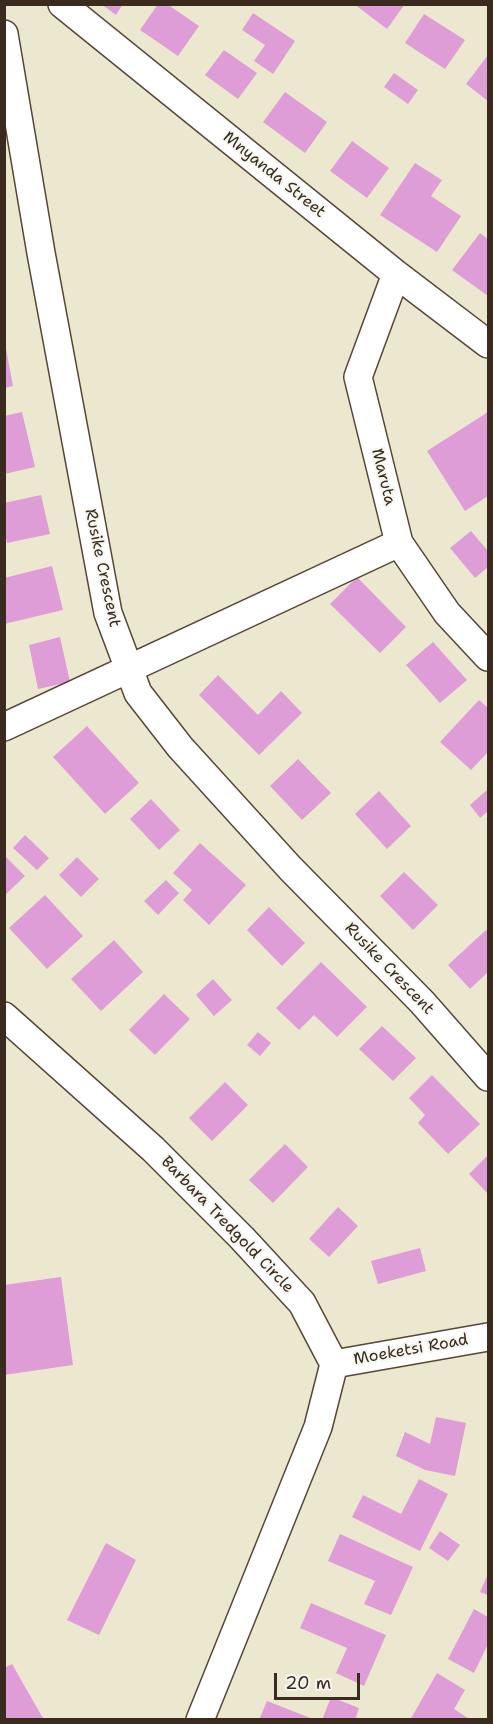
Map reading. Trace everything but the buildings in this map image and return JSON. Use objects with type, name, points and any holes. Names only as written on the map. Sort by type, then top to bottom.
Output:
[{"type":"street","name":"Mnyanda Street","points":[[62,4],[396,274],[489,344]]},
{"type":"street","name":"Rusike Crescent","points":[[4,34],[41,254],[108,614],[138,693],[180,747],[290,868],[422,1002],[489,1077]]},
{"type":"street","name":"Maruta","points":[[396,274],[358,377],[399,543],[447,612],[489,657]]},
{"type":"street","points":[[4,727],[399,543]]},
{"type":"street","name":"Barbara Tredgold Circle","points":[[4,1016],[153,1149],[242,1238],[302,1303],[334,1364]]},
{"type":"street","name":"Moeketsi Road","points":[[334,1364],[489,1336]]},
{"type":"street","points":[[200,1719],[318,1427],[334,1364]]}]
